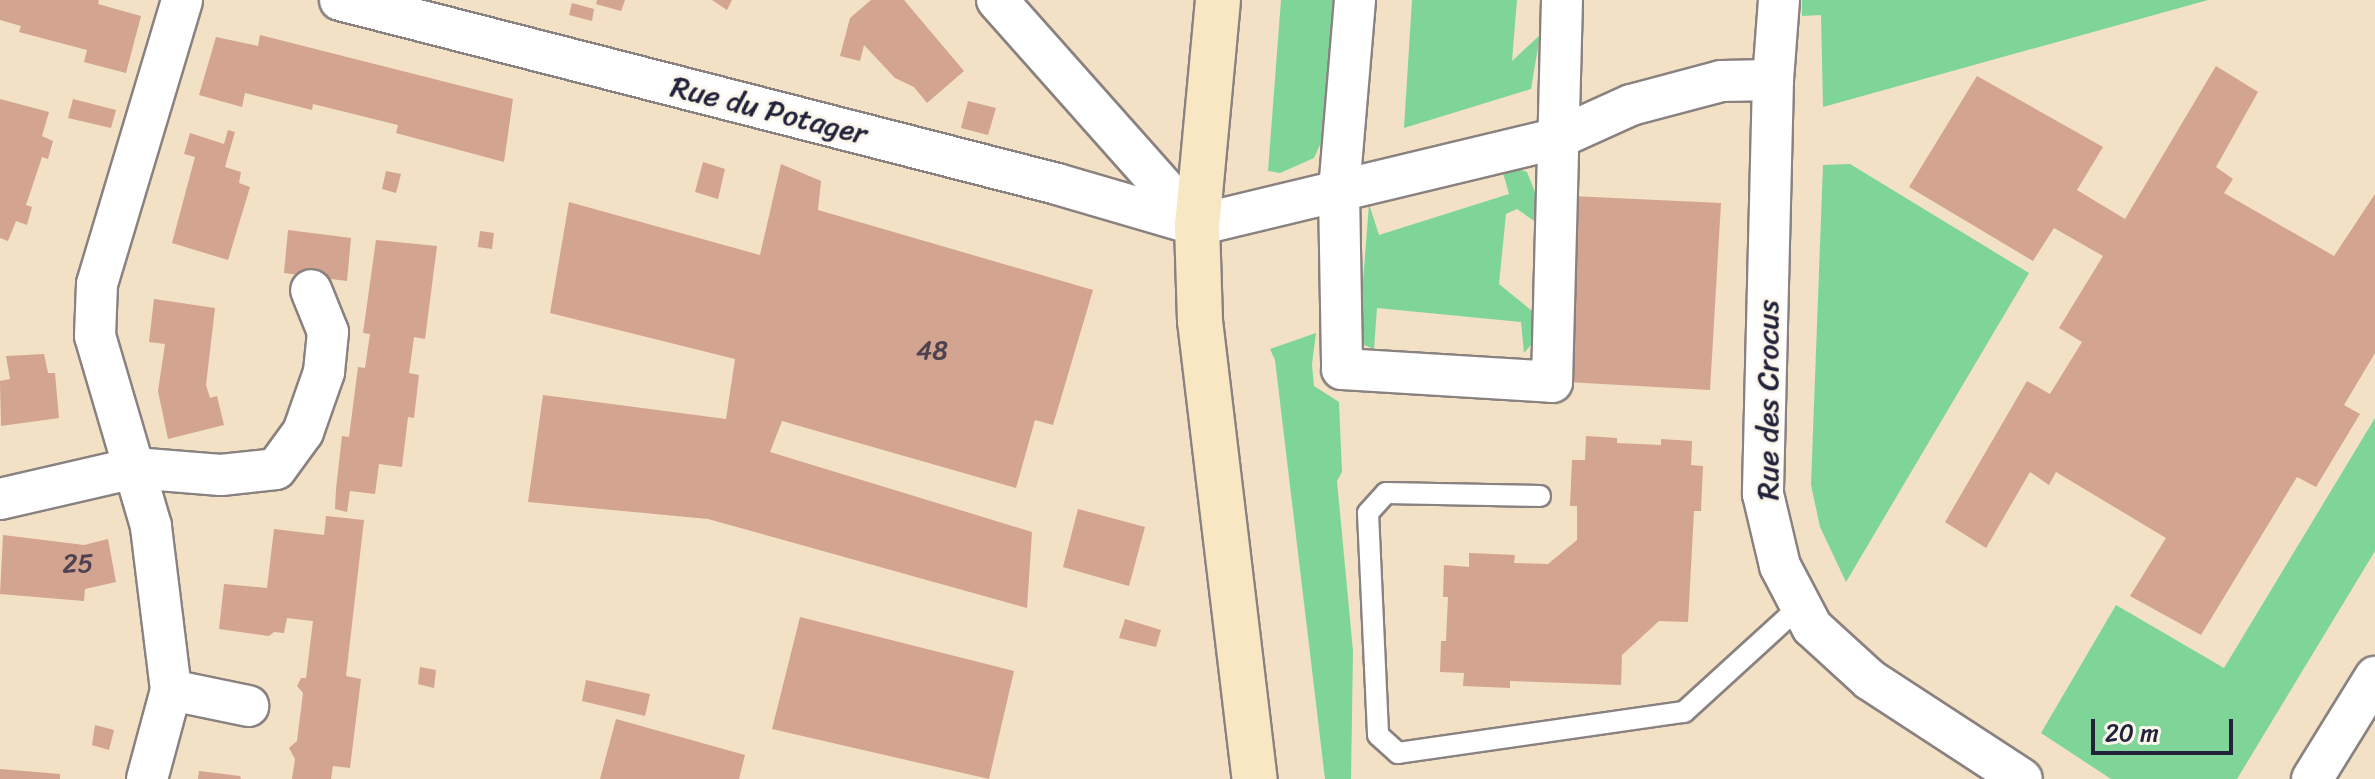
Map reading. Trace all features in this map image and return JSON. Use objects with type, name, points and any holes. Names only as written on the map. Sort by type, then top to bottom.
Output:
[{"type":"main road","points":[[1218,0],[1197,225],[1201,336],[1255,779]]},
{"type":"street","points":[[147,779],[171,690],[151,526],[107,387],[95,336],[97,284],[182,0]]},
{"type":"street","name":"Rue du Potager","points":[[340,0],[1057,184],[1197,225]]},
{"type":"street","points":[[997,0],[1197,225],[1558,138],[1631,105],[1721,81],[1773,80]]},
{"type":"street","points":[[1355,0],[1339,191],[1342,369],[1552,382],[1562,0]]},
{"type":"street","name":"Rue des Crocus","points":[[1779,0],[1773,80],[1763,494],[1780,566],[1812,627],[1870,680],[2022,779]]},
{"type":"street","points":[[0,499],[134,468],[221,475],[276,469],[303,432],[324,372],[328,332],[311,290]]},
{"type":"street","points":[[2312,779],[2375,677]]},
{"type":"street","points":[[171,690],[248,706]]},
{"type":"lane","points":[[1540,496],[1386,493],[1368,513],[1378,735],[1398,753],[1684,712],[1801,605]]},
{"type":"green space","points":[[1281,0],[1334,0],[1324,136],[1314,158],[1280,173],[1268,171]]},
{"type":"green space","points":[[1412,0],[1517,0],[1512,61],[1540,35],[1531,89],[1404,128]]},
{"type":"green space","points":[[1802,0],[2208,0],[1823,107],[1821,15],[1802,16]]},
{"type":"green space","points":[[1500,162],[1527,172],[1537,197],[1537,223],[1517,209],[1506,214],[1499,284],[1532,311],[1535,340],[1524,353],[1521,322],[1377,308],[1374,349],[1364,345],[1359,333],[1369,204],[1379,235],[1509,194]]},
{"type":"green space","points":[[1850,164],[2029,273],[1846,582],[1820,527],[1811,485],[1823,165]]},
{"type":"green space","points":[[1316,333],[1312,364],[1314,386],[1339,402],[1342,472],[1337,481],[1353,651],[1351,779],[1325,779],[1275,360],[1270,349]]},
{"type":"green space","points":[[2375,418],[2375,551],[2237,779],[2111,779],[2041,733],[2116,605],[2224,668]]},
{"type":"building","points":[[0,0],[99,0],[98,4],[141,16],[126,73],[84,62],[87,50],[19,32],[21,26],[0,20]]},
{"type":"building","points":[[597,0],[625,0],[621,11],[596,4]]},
{"type":"building","points":[[712,0],[732,0],[727,10]]},
{"type":"building","points":[[871,0],[904,0],[964,71],[927,103],[914,87],[895,78],[864,45],[860,61],[840,56],[850,18]]},
{"type":"building","points":[[572,3],[594,9],[592,21],[569,15]]},
{"type":"building","points":[[260,35],[513,99],[504,162],[396,133],[398,125],[313,104],[312,110],[245,93],[242,107],[199,95],[216,37],[258,46]]},
{"type":"building","points":[[2216,66],[2258,92],[2216,167],[2233,179],[2224,193],[2334,256],[2375,194],[2375,353],[2344,405],[2360,414],[2316,487],[2297,477],[2201,635],[2130,596],[2166,538],[2056,472],[2049,485],[2030,472],[1986,548],[1945,522],[2027,381],[2050,394],[2082,342],[2059,328],[2103,256],[2054,228],[2033,261],[1909,187],[1977,76],[2103,147],[2077,190],[2125,219]]},
{"type":"building","points":[[0,99],[49,112],[42,136],[53,141],[48,159],[42,157],[26,205],[32,207],[27,225],[16,221],[8,241],[0,238]]},
{"type":"building","points":[[73,99],[116,110],[111,128],[68,118]]},
{"type":"building","points":[[968,101],[996,108],[988,135],[961,128]]},
{"type":"building","points":[[228,130],[235,132],[225,167],[241,172],[239,183],[250,187],[228,260],[172,243],[195,157],[184,154],[190,133],[224,144]]},
{"type":"building","points":[[703,162],[725,169],[718,199],[695,192]]},
{"type":"building","points":[[781,164],[821,181],[818,210],[1093,290],[1053,425],[1035,420],[1016,488],[782,421],[770,452],[1032,532],[1027,608],[708,519],[528,502],[543,395],[726,419],[735,359],[550,313],[569,202],[760,255]]},
{"type":"building","points":[[386,171],[401,174],[396,193],[382,189]]},
{"type":"building","points":[[1571,196],[1721,203],[1710,390],[1567,382]]},
{"type":"building","points":[[288,230],[351,238],[347,281],[284,273]]},
{"type":"building","points":[[480,231],[494,233],[492,249],[478,247]]},
{"type":"building","points":[[376,240],[437,246],[425,339],[414,337],[409,373],[419,375],[414,418],[408,417],[402,467],[379,464],[375,494],[350,491],[347,512],[335,509],[336,489],[342,436],[349,437],[358,367],[365,368],[370,334],[363,333]]},
{"type":"building","points":[[154,299],[215,308],[206,385],[210,398],[217,396],[224,425],[168,439],[158,391],[165,344],[149,342]]},
{"type":"building","points":[[44,354],[48,373],[55,373],[59,418],[1,426],[0,381],[10,379],[6,356]]},
{"type":"building","points":[[1586,436],[1617,438],[1617,443],[1661,445],[1661,439],[1692,441],[1691,465],[1703,466],[1701,511],[1694,511],[1688,622],[1659,621],[1622,655],[1621,685],[1510,681],[1510,688],[1463,686],[1464,673],[1440,672],[1441,641],[1446,641],[1448,597],[1443,597],[1444,565],[1469,567],[1469,553],[1515,555],[1514,563],[1548,564],[1577,540],[1577,506],[1570,506],[1572,460],[1585,460]]},
{"type":"building","points":[[1078,509],[1145,527],[1129,586],[1063,567]]},
{"type":"building","points":[[326,516],[364,520],[346,676],[361,679],[350,768],[333,766],[331,779],[292,779],[295,759],[289,748],[297,741],[303,693],[297,686],[301,678],[306,678],[313,621],[287,618],[284,633],[274,632],[269,636],[219,629],[224,584],[267,588],[274,529],[324,535]]},
{"type":"building","points":[[3,535],[84,545],[108,539],[116,582],[85,589],[84,601],[0,594]]},
{"type":"building","points":[[800,617],[1014,671],[989,779],[772,729]]},
{"type":"building","points":[[1125,619],[1161,630],[1156,647],[1119,638]]},
{"type":"building","points":[[420,667],[436,670],[434,688],[418,684]]},
{"type":"building","points":[[586,680],[650,694],[645,716],[582,701]]},
{"type":"building","points":[[616,719],[745,755],[739,779],[600,779]]},
{"type":"building","points":[[95,725],[114,730],[109,750],[92,745]]},
{"type":"building","points":[[0,769],[60,774],[60,779],[0,779]]},
{"type":"building","points":[[199,771],[240,776],[241,779],[198,779]]}]
